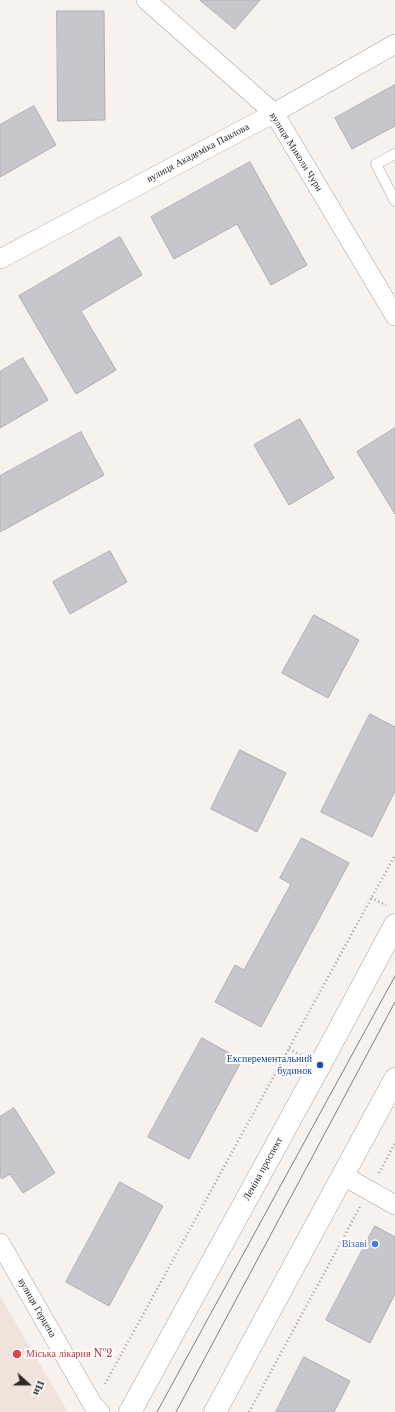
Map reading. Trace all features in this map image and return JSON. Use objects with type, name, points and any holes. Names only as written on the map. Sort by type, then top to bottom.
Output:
[{"type":"main road","name":"Леніна проспект","points":[[130,1412],[392,916]]},
{"type":"main road","points":[[215,1412],[395,1079]]},
{"type":"street","name":"вулиця Миколи Чури","points":[[146,0],[274,113],[395,316]]},
{"type":"street","name":"вулиця Академіка Павлова","points":[[0,259],[274,113],[395,44]]},
{"type":"street","points":[[342,1175],[395,1205]]},
{"type":"street","name":"вулиця Герцена","points":[[0,1243],[96,1409]]},
{"type":"lane","points":[[395,154],[376,164],[395,200]]},
{"type":"path","points":[[96,1409],[395,855]]},
{"type":"path","points":[[371,898],[392,916]]},
{"type":"path","points":[[249,1412],[395,1143]]},
{"type":"shaded area","name":"Міська лікарня №2","points":[[0,1296],[68,1412],[0,1412]]},
{"type":"building","points":[[200,0],[260,0],[235,29]]},
{"type":"building","points":[[57,11],[104,11],[105,120],[58,121]]},
{"type":"building","points":[[395,85],[395,126],[352,149],[335,118]]},
{"type":"building","points":[[34,106],[56,145],[0,177],[0,125]]},
{"type":"building","points":[[250,162],[307,265],[271,285],[237,224],[174,259],[151,217]]},
{"type":"building","points":[[120,237],[142,275],[81,311],[116,370],[76,394],[19,296]]},
{"type":"building","points":[[23,358],[48,400],[0,428],[0,372]]},
{"type":"building","points":[[300,419],[334,478],[289,505],[254,445]]},
{"type":"building","points":[[395,428],[395,514],[357,452]]},
{"type":"building","points":[[81,432],[104,475],[0,532],[0,476]]},
{"type":"building","points":[[110,551],[127,582],[70,614],[53,582]]},
{"type":"building","points":[[314,615],[359,640],[328,698],[282,673]]},
{"type":"building","points":[[370,714],[395,727],[395,791],[372,837],[321,812]]},
{"type":"building","points":[[240,750],[286,773],[257,832],[211,809]]},
{"type":"building","points":[[302,838],[349,863],[261,1027],[215,1002],[235,965],[244,970],[291,884],[280,878]]},
{"type":"building","points":[[202,1038],[242,1060],[189,1159],[148,1137]]},
{"type":"building","points":[[14,1108],[55,1173],[23,1193],[10,1174],[2,1179],[0,1176],[0,1117]]},
{"type":"building","points":[[120,1182],[163,1206],[109,1306],[66,1282]]},
{"type":"building","points":[[375,1226],[395,1237],[395,1294],[370,1343],[326,1320]]},
{"type":"building","points":[[304,1357],[350,1381],[334,1412],[276,1412]]},
{"type":"tram line","points":[[157,1412],[395,976]]},
{"type":"tram line","points":[[176,1412],[395,1002]]},
{"type":"place","name":"Експерементальний будинок","points":[[320,1065]]},
{"type":"place","name":"Візаві","points":[[375,1244]]},
{"type":"place","name":"Міська лікарня №2","points":[[17,1354]]}]
